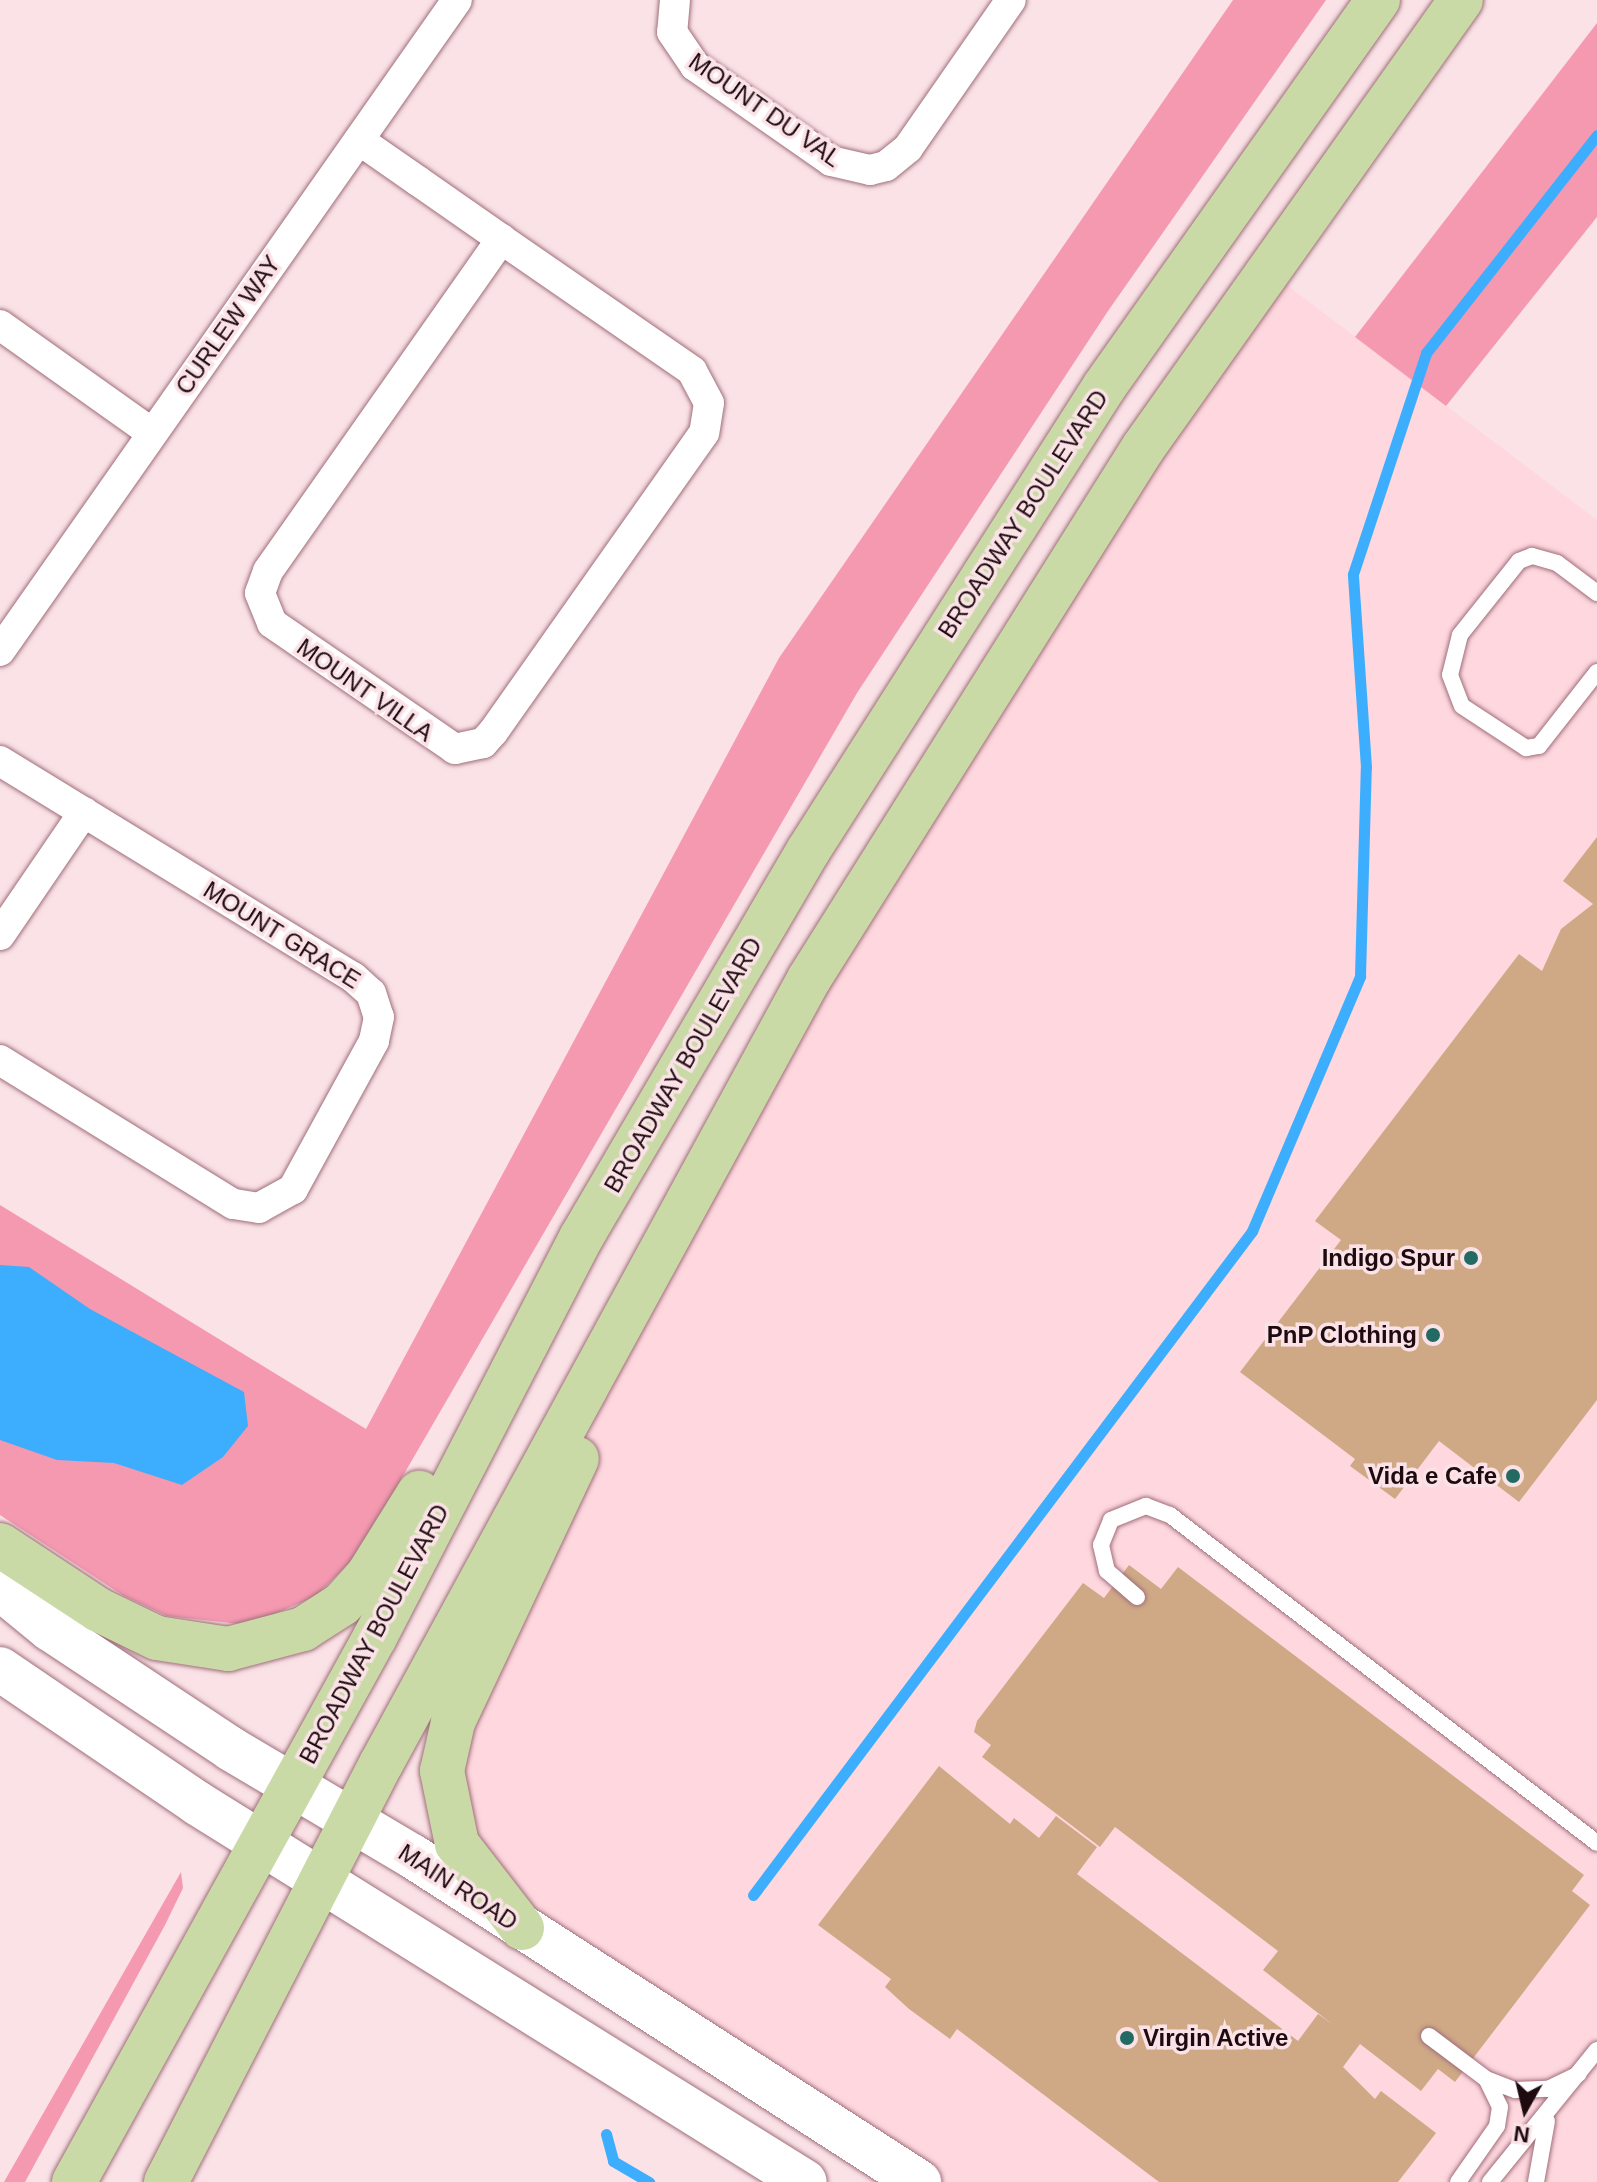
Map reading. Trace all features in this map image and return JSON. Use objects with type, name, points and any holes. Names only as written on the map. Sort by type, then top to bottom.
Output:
[{"type":"main road","name":"BROADWAY BOULEVARD","points":[[74,2182],[293,1785],[581,1238],[808,851],[1104,387],[1378,0]]},
{"type":"main road","points":[[166,2182],[352,1820],[661,1258],[809,979],[1143,448],[1461,0]]},
{"type":"main road","points":[[0,1545],[99,1610],[157,1638],[228,1649],[303,1629],[342,1604],[368,1575],[462,1417],[581,1238]]},
{"type":"main road","points":[[522,1928],[457,1844],[445,1802],[445,1748],[552,1519],[661,1258]]},
{"type":"main road","name":"MAIN ROAD","points":[[0,1588],[50,1629],[919,2182]]},
{"type":"main road","points":[[0,1669],[261,1843],[805,2182]]},
{"type":"street","name":"CURLEW WAY","points":[[0,651],[457,0]]},
{"type":"street","name":"MOUNT DU VAL","points":[[675,0],[672,32],[695,66],[831,161],[870,170],[886,166],[908,148],[1011,0]]},
{"type":"street","name":"MOUNT VILLA","points":[[359,140],[692,371],[706,391],[709,418],[493,732],[483,743],[455,749],[272,623],[260,593],[268,571],[501,239]]},
{"type":"street","points":[[0,325],[152,433]]},
{"type":"street","name":"MOUNT GRACE","points":[[0,761],[363,984],[376,1004],[378,1029],[293,1189],[259,1208],[233,1204],[0,1060]]},
{"type":"street","points":[[0,935],[84,812]]},
{"type":"lane","points":[[1597,593],[1557,563],[1532,556],[1519,561],[1460,635],[1450,675],[1462,706],[1526,748],[1539,746],[1597,672]]},
{"type":"lane","points":[[1137,1597],[1107,1571],[1101,1545],[1111,1520],[1146,1506],[1170,1515],[1597,1843]]},
{"type":"lane","points":[[1429,2036],[1486,2079],[1532,2092],[1579,2074]]},
{"type":"lane","points":[[1490,2182],[1550,2112],[1597,2050]]},
{"type":"lane","points":[[1458,2182],[1497,2126],[1500,2107],[1486,2079]]},
{"type":"lane","points":[[1536,2182],[1550,2112]]},
{"type":"shaded area","points":[[1233,0],[1326,0],[1108,311],[857,693],[357,1555],[316,1596],[249,1625],[167,1616],[124,1596],[0,1515],[0,1205],[366,1429],[779,658]]},
{"type":"shaded area","points":[[1597,23],[1597,217],[1446,406],[1355,337]]},
{"type":"shaded area","points":[[1271,273],[1597,520],[1597,2182],[924,2182],[481,1883],[456,1725],[669,1260],[816,984]]},
{"type":"shaded area","points":[[181,1872],[183,1888],[165,1925],[25,2182],[4,2182]]},
{"type":"water","points":[[0,1265],[29,1267],[90,1309],[244,1392],[248,1426],[223,1457],[182,1485],[114,1463],[57,1460],[0,1440]]},
{"type":"building","points":[[1597,837],[1597,1400],[1519,1502],[1439,1441],[1395,1499],[1350,1466],[1355,1459],[1240,1372],[1341,1240],[1315,1221],[1519,954],[1542,971],[1561,929],[1593,904],[1563,881]]},
{"type":"building","points":[[1129,1565],[1161,1589],[1178,1567],[1584,1875],[1572,1891],[1590,1905],[1455,2082],[1438,2069],[1421,2091],[1360,2044],[1343,2067],[1375,2099],[1381,2091],[1436,2133],[1398,2182],[1159,2182],[957,2029],[950,2039],[909,2009],[885,1987],[891,1979],[818,1925],[939,1766],[1010,1824],[1014,1818],[1039,1838],[1056,1816],[1097,1847],[1077,1874],[1298,2041],[1318,2014],[1332,2024],[1263,1970],[1278,1951],[1115,1827],[1100,1847],[982,1757],[991,1745],[974,1732],[977,1721],[1083,1583],[1104,1598]]},
{"type":"waterway","points":[[753,1895],[1252,1231],[1360,976],[1366,767],[1353,574],[1426,353],[1597,135]]},
{"type":"waterway","points":[[606,2134],[613,2161],[649,2182]]},
{"type":"place","name":"Indigo Spur","points":[[1471,1258]]},
{"type":"place","name":"PnP Clothing","points":[[1433,1335]]},
{"type":"place","name":"Vida e Cafe","points":[[1513,1476]]},
{"type":"place","name":"Virgin Active","points":[[1127,2038]]}]
